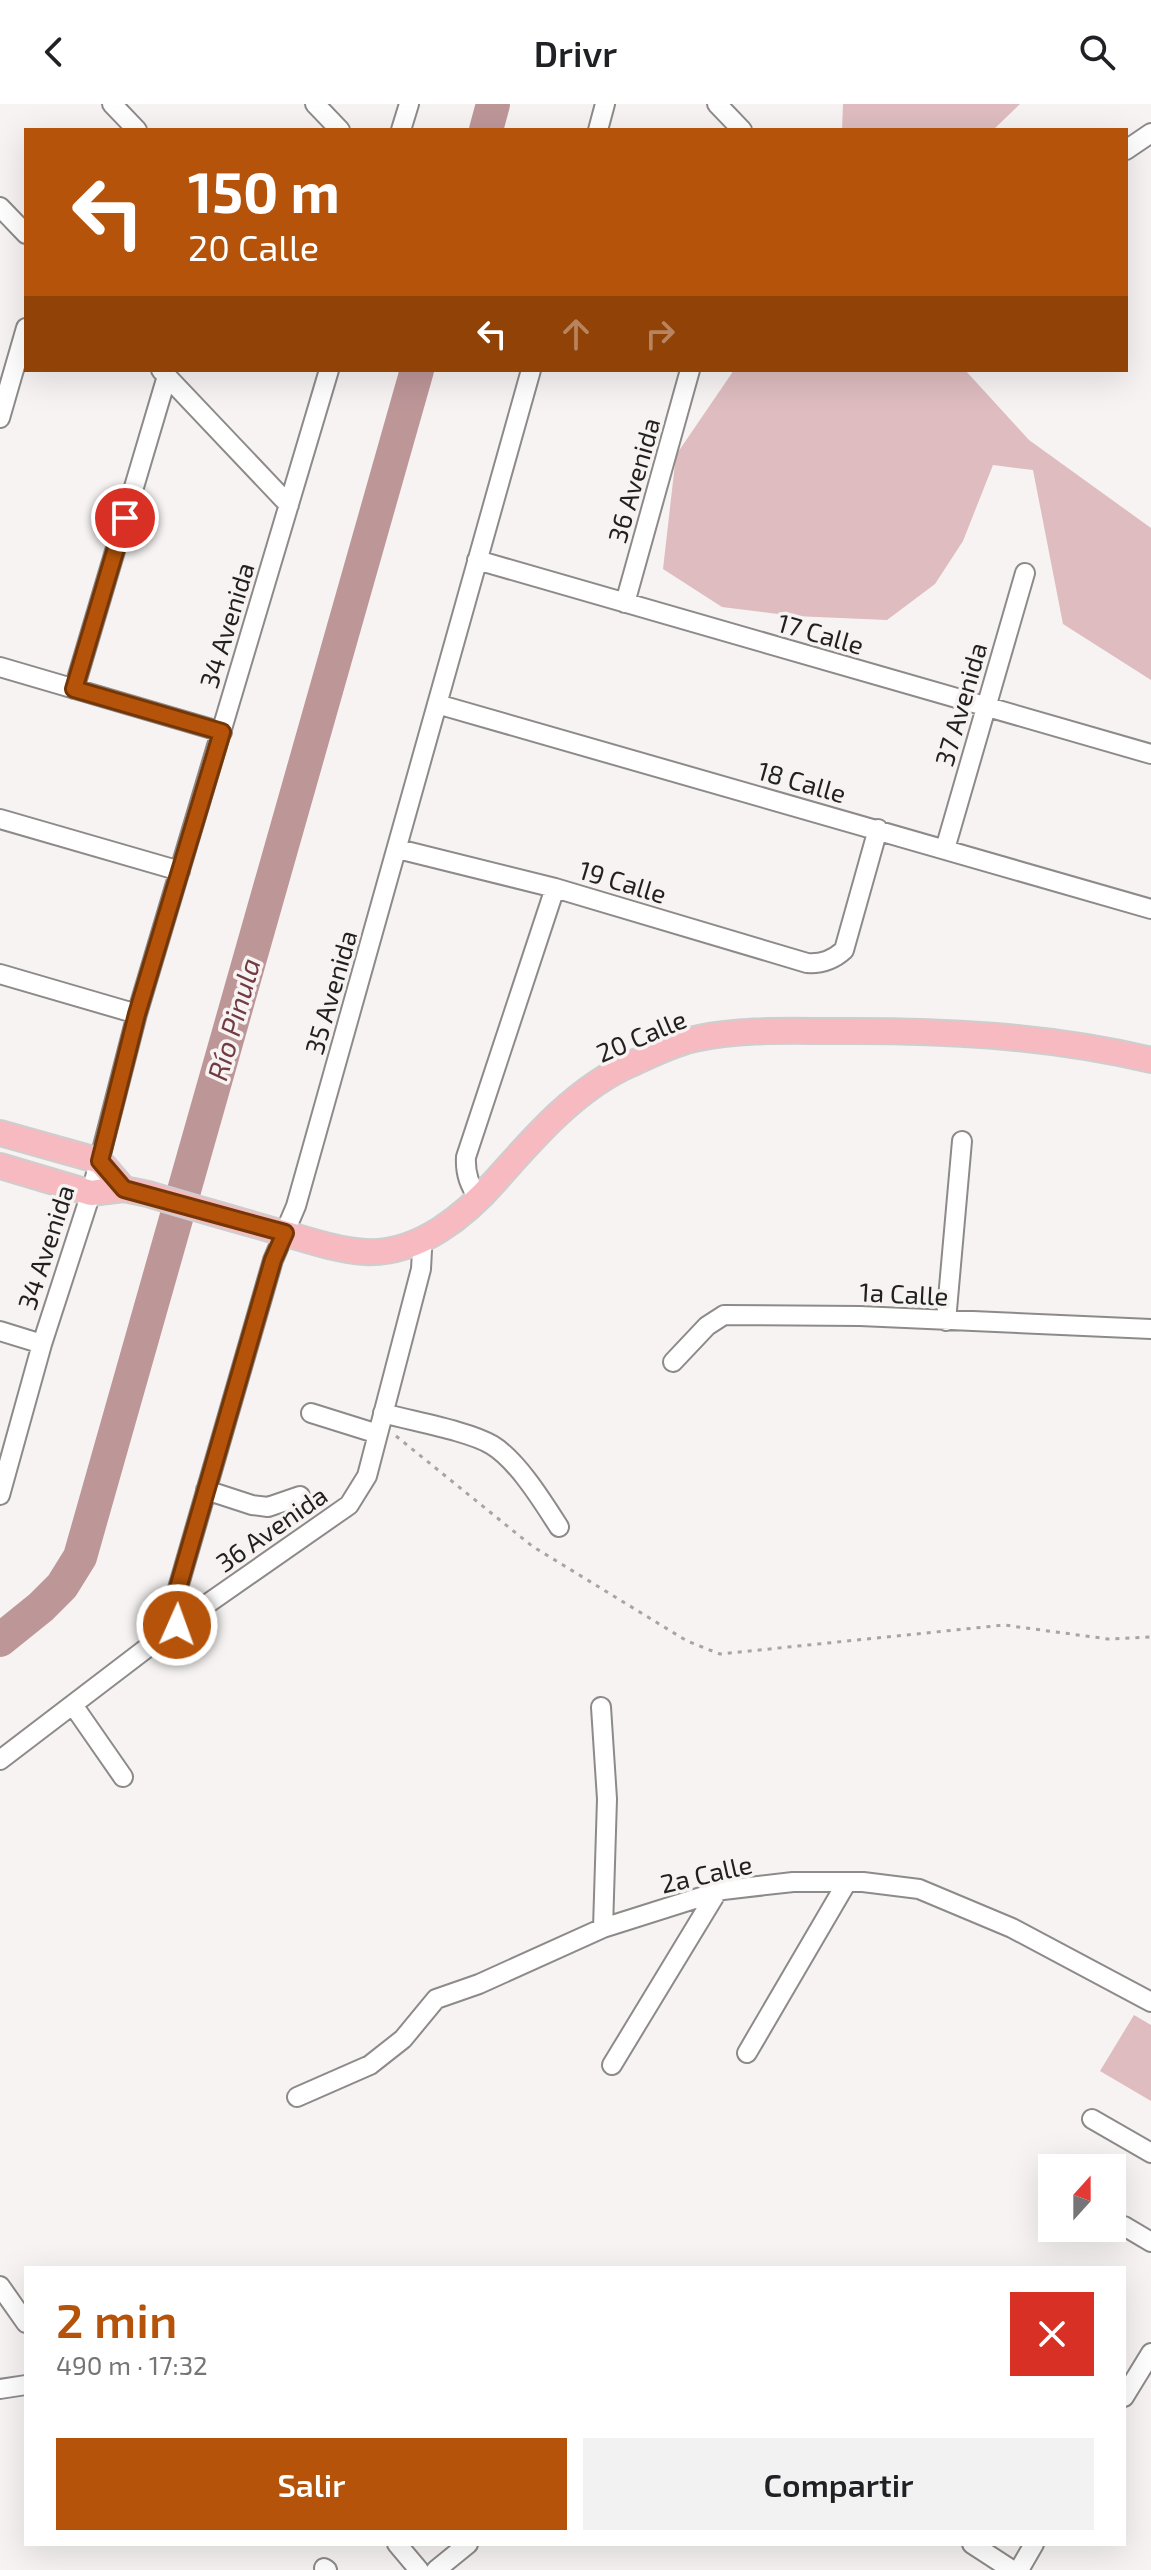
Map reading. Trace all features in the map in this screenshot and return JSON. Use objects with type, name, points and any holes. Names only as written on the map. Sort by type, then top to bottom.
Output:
[{"type":"main road","name":"20 Calle","points":[[0,1166],[91,1193],[136,1191],[335,1247],[367,1252],[398,1248],[445,1227],[479,1200],[556,1116],[594,1086],[628,1065],[697,1038],[776,1031],[879,1030],[1006,1037],[1109,1050],[1151,1060]]},
{"type":"main road","points":[[0,1133],[100,1161],[136,1191]]},
{"type":"street","points":[[112,104],[135,128]]},
{"type":"street","points":[[315,104],[338,128]]},
{"type":"street","points":[[402,128],[409,104]]},
{"type":"street","points":[[599,128],[605,104]]},
{"type":"street","points":[[717,104],[740,128]]},
{"type":"street","points":[[1128,149],[1149,137]]},
{"type":"street","points":[[0,207],[24,232]]},
{"type":"street","points":[[0,418],[24,335]]},
{"type":"street","name":"34 Avenida","points":[[0,1495],[42,1344],[91,1193],[137,1014],[328,372]]},
{"type":"street","name":"35 Avenida","points":[[177,1625],[176,1595],[273,1260],[296,1206],[530,372]]},
{"type":"street","name":"36 Avenida","points":[[625,603],[689,372]]},
{"type":"street","points":[[164,373],[289,505]]},
{"type":"street","points":[[74,689],[164,373]]},
{"type":"street","name":"17 Calle","points":[[477,560],[1150,756]]},
{"type":"street","name":"37 Avenida","points":[[945,849],[1025,573]]},
{"type":"street","points":[[0,667],[222,732]]},
{"type":"street","name":"18 Calle","points":[[437,704],[1151,909]]},
{"type":"street","points":[[0,819],[180,871]]},
{"type":"street","name":"19 Calle","points":[[398,849],[555,888],[816,964],[831,960],[844,950],[878,829]]},
{"type":"street","points":[[479,1200],[465,1171],[466,1157],[555,888]]},
{"type":"street","points":[[0,974],[137,1014]]},
{"type":"street","points":[[946,1321],[962,1141]]},
{"type":"street","name":"36 Avenida","points":[[0,1760],[177,1625],[349,1505],[367,1476],[421,1269],[419,1241]]},
{"type":"street","name":"1a Calle","points":[[673,1362],[707,1326],[724,1315],[860,1316],[1151,1329]]},
{"type":"street","points":[[0,1331],[42,1344]]},
{"type":"street","points":[[311,1413],[468,1436],[492,1445],[528,1480],[559,1527]]},
{"type":"street","points":[[206,1490],[268,1507],[300,1496]]},
{"type":"street","points":[[73,1705],[123,1777]]},
{"type":"street","points":[[601,1707],[607,1799],[603,1928]]},
{"type":"street","name":"2a Calle","points":[[297,2097],[370,2065],[403,2039],[436,1999],[479,1984],[603,1928],[717,1892],[793,1882],[863,1882],[919,1889],[1012,1928],[1151,2002]]},
{"type":"street","points":[[747,2053],[847,1882]]},
{"type":"street","points":[[612,2065],[717,1892]]},
{"type":"street","points":[[1092,2119],[1151,2153]]},
{"type":"street","points":[[1126,2227],[1151,2242]]},
{"type":"street","points":[[0,2286],[24,2320]]},
{"type":"street","points":[[1126,2394],[1148,2364]]},
{"type":"street","points":[[0,2389],[24,2385]]},
{"type":"street","points":[[399,2546],[419,2570]]},
{"type":"street","points":[[436,2570],[466,2546]]},
{"type":"street","points":[[976,2546],[1024,2568],[1033,2546]]},
{"type":"path","points":[[380,1424],[532,1546],[687,1641],[720,1654],[1004,1625],[1108,1639],[1151,1637]]},
{"type":"shaded area","points":[[843,104],[1020,104],[995,128],[842,128]]},
{"type":"shaded area","points":[[733,372],[967,372],[1029,440],[1151,528],[1151,680],[1063,624],[1033,470],[993,465],[963,541],[935,584],[887,620],[794,616],[722,607],[663,569],[676,455]]},
{"type":"shaded area","points":[[1134,2015],[1151,2025],[1151,2101],[1100,2071]]},
{"type":"waterway","name":"Río Pinula","points":[[487,128],[493,104]]},
{"type":"waterway","name":"Río Pinula","points":[[0,1640],[62,1586],[80,1557],[416,372]]},
{"type":"route","points":[[125,518],[74,689],[222,732],[137,1014],[100,1161],[124,1189],[285,1233],[273,1260],[176,1595],[177,1625]]}]
